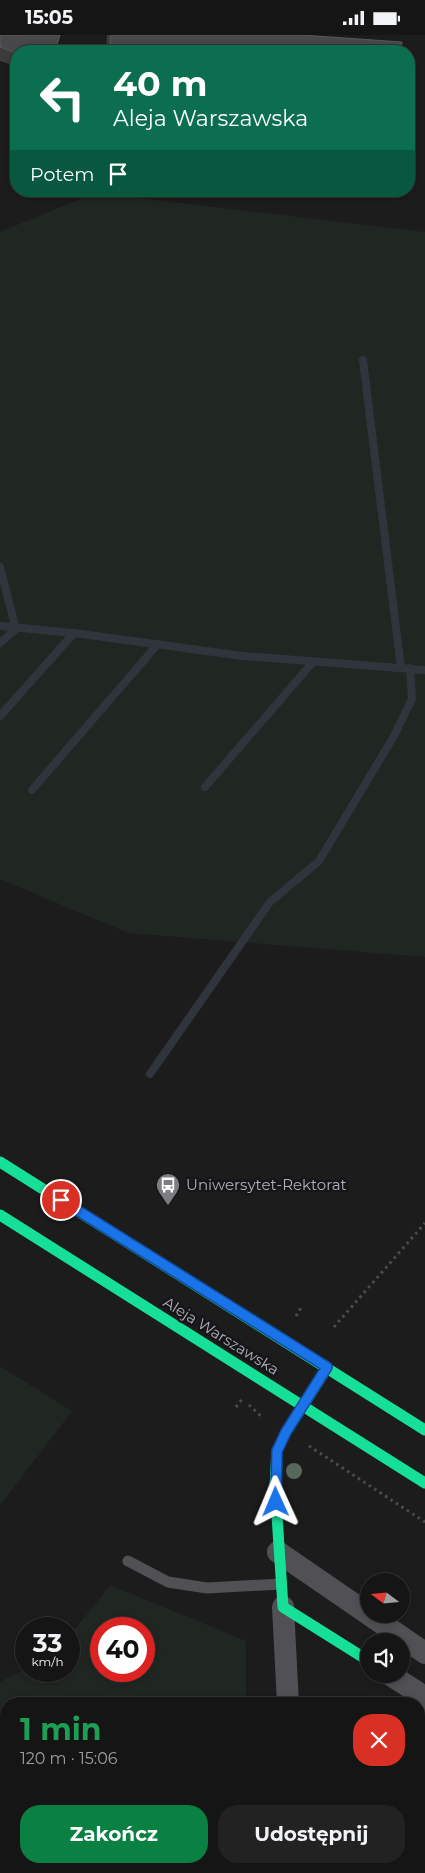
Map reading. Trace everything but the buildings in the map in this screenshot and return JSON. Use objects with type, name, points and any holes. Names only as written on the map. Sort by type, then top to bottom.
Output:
[{"type":"main road","name":"Aleja Warszawska","points":[[0,1162],[425,1430]]},
{"type":"main road","name":"Aleja Warszawska","points":[[0,1215],[425,1483]]},
{"type":"main road","points":[[327,1367],[302,1405],[277,1451],[275,1485],[283,1607],[360,1655]]},
{"type":"street","points":[[278,1552],[425,1653]]},
{"type":"street","points":[[283,1607],[288,1697]]},
{"type":"street","points":[[403,1683],[421,1697]]},
{"type":"lane","points":[[128,1561],[168,1582],[207,1588],[282,1584]]},
{"type":"path","points":[[334,1327],[425,1223]]},
{"type":"path","points":[[292,1320],[302,1306]]},
{"type":"path","points":[[236,1407],[244,1395]]},
{"type":"path","points":[[310,1447],[425,1522]]},
{"type":"shaded area","points":[[85,197],[129,197],[425,232],[425,957],[128,933],[0,879],[0,232]]},
{"type":"shaded area","points":[[0,1366],[72,1411],[0,1506]]},
{"type":"shaded area","points":[[110,1585],[246,1641],[246,1697],[0,1697],[0,1682],[15,1674],[15,1682],[80,1682],[80,1623]]},
{"type":"waterway","points":[[363,360],[401,668]]},
{"type":"waterway","points":[[0,567],[16,629],[0,643]]},
{"type":"waterway","points":[[0,626],[74,633],[243,656],[425,670]]},
{"type":"waterway","points":[[0,716],[74,633]]},
{"type":"waterway","points":[[32,790],[157,645]]},
{"type":"waterway","points":[[205,787],[313,662]]},
{"type":"waterway","points":[[150,1074],[270,902],[319,861],[394,736],[412,699],[410,668]]},
{"type":"traffic: fast","points":[[0,1162],[425,1430]]},
{"type":"traffic: fast","points":[[0,1215],[425,1483]]},
{"type":"traffic: fast","points":[[327,1368],[286,1432],[277,1451],[275,1485],[283,1607],[360,1655]]},
{"type":"place","name":"Uniwersytet-Rektorat","points":[[168,1206]]},
{"type":"route","points":[[61,1200],[327,1367],[302,1405],[277,1451],[276,1502]]}]
